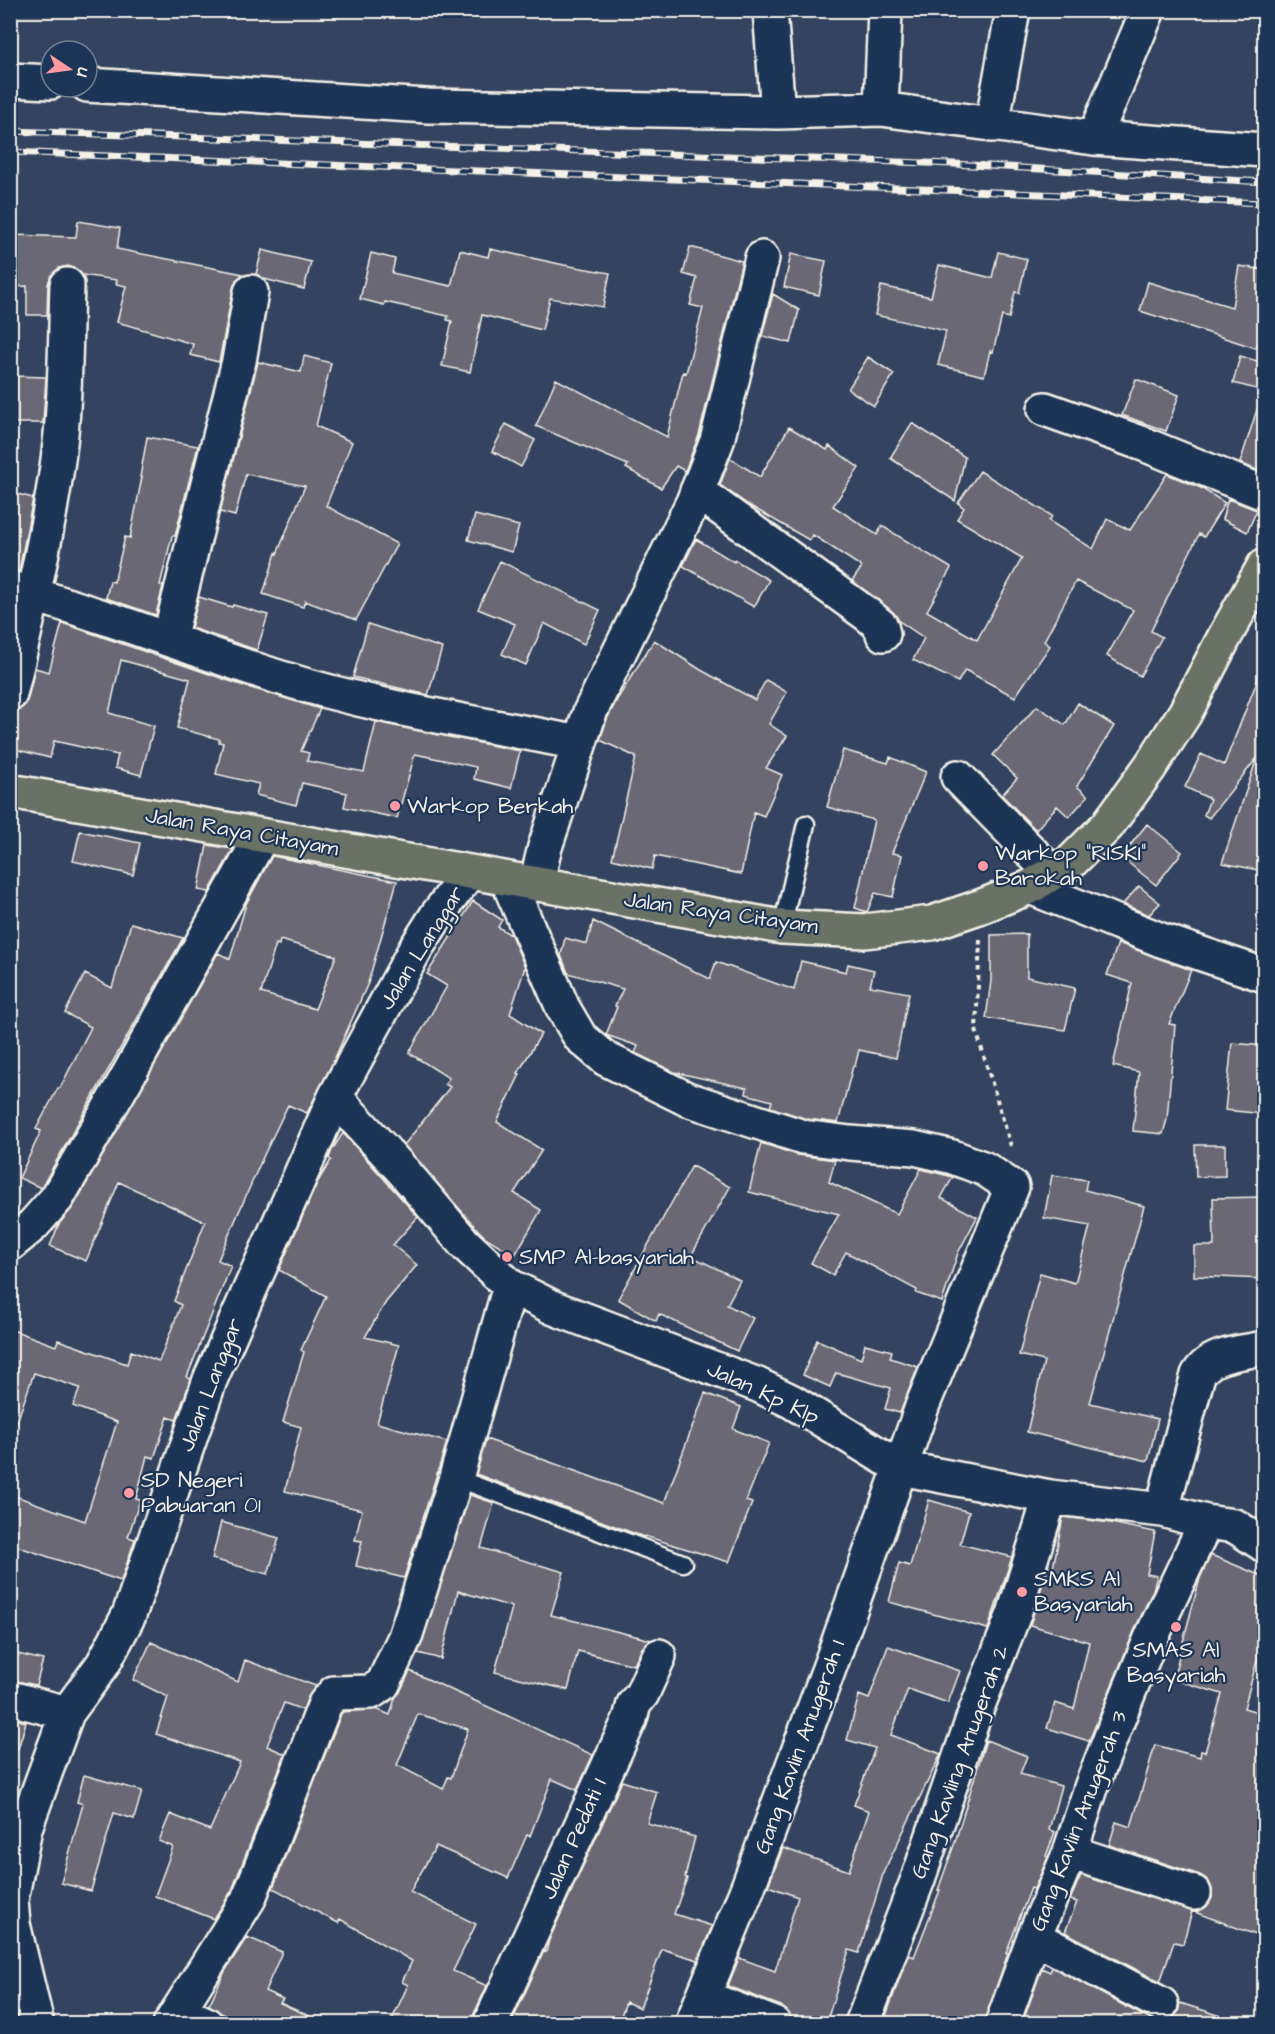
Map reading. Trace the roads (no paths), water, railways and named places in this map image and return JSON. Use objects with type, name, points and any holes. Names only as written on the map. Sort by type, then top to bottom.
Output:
[{"type":"main road","name":"Jalan Raya Citayam","points":[[10,791],[782,927],[865,931],[932,923],[982,906],[1041,880],[1072,861],[1107,826],[1150,767],[1185,713],[1264,566]]},
{"type":"street","points":[[770,10],[778,112]]},
{"type":"street","points":[[881,109],[885,10]]},
{"type":"street","points":[[992,125],[1013,10]]},
{"type":"street","points":[[1094,138],[1148,10]]},
{"type":"street","points":[[10,80],[39,81]]},
{"type":"street","points":[[99,85],[429,106],[778,112],[881,109],[1094,138],[1264,150]]},
{"type":"street","points":[[521,881],[545,847],[590,712],[697,491],[717,441],[762,258]]},
{"type":"street","points":[[10,694],[20,654],[22,592],[57,466],[62,423],[67,285]]},
{"type":"street","points":[[169,639],[239,361],[251,292]]},
{"type":"street","points":[[1045,409],[1141,443],[1264,493]]},
{"type":"street","points":[[697,491],[868,615],[881,626],[883,634]]},
{"type":"street","points":[[22,592],[279,677],[364,701],[579,743]]},
{"type":"street","points":[[958,777],[1041,880],[1161,940],[1264,975]]},
{"type":"street","points":[[10,1244],[33,1225],[57,1198],[262,836]]},
{"type":"street","name":"Jalan Langgar","points":[[38,2023],[12,1924],[11,1900],[18,1828],[67,1713],[103,1664],[129,1615],[210,1380],[335,1097],[416,948],[437,915],[469,873]]},
{"type":"street","name":"Gang Kavlin Anugerah 1","points":[[521,881],[563,1008],[580,1037],[606,1059],[687,1099],[803,1137],[914,1148],[953,1157],[985,1169],[1012,1187],[923,1404],[748,1887],[698,2010]]},
{"type":"street","name":"Jalan Kp Klp","points":[[335,1097],[405,1173],[464,1243],[510,1286],[554,1308],[758,1385],[791,1401],[901,1468],[1050,1497],[1162,1510],[1206,1522],[1235,1526],[1264,1545]]},
{"type":"street","points":[[184,2019],[249,1898],[325,1704],[334,1693],[371,1692],[382,1684],[405,1637],[456,1478],[510,1286]]},
{"type":"street","points":[[1162,1510],[1201,1369],[1217,1358],[1264,1348]]},
{"type":"street","name":"Gang Kavling Anugerah 2","points":[[862,2024],[918,1879],[975,1713],[1014,1614],[1050,1497]]},
{"type":"street","name":"Gang Kavlin Anugerah 3","points":[[1002,2024],[1034,1937],[1070,1852],[1092,1785],[1124,1704],[1152,1636],[1206,1522]]},
{"type":"street","name":"Jalan Pedati 1","points":[[490,2024],[630,1719],[634,1704],[642,1694],[659,1656]]},
{"type":"street","points":[[10,1698],[67,1713]]},
{"type":"street","points":[[1070,1852],[1194,1893]]},
{"type":"street","points":[[1034,1937],[1161,2004]]},
{"type":"street","points":[[698,2010],[774,2024]]},
{"type":"lane","points":[[782,927],[806,824]]},
{"type":"lane","points":[[456,1478],[683,1563]]},
{"type":"railway","points":[[10,131],[954,164],[1264,182]]},
{"type":"railway","points":[[10,152],[1264,203]]},
{"type":"place","name":"Warkop Berkah","points":[[395,806]]},
{"type":"place","name":"Warkop \"RISKI\" Barokah","points":[[983,866]]},
{"type":"place","name":"SMP Al-basyariah","points":[[507,1257]]},
{"type":"place","name":"SD Negeri Pabuaran 01","points":[[129,1493]]},
{"type":"place","name":"SMKS Al Basyariah","points":[[1022,1592]]},
{"type":"place","name":"SMAS Al Basyariah","points":[[1176,1627]]}]
